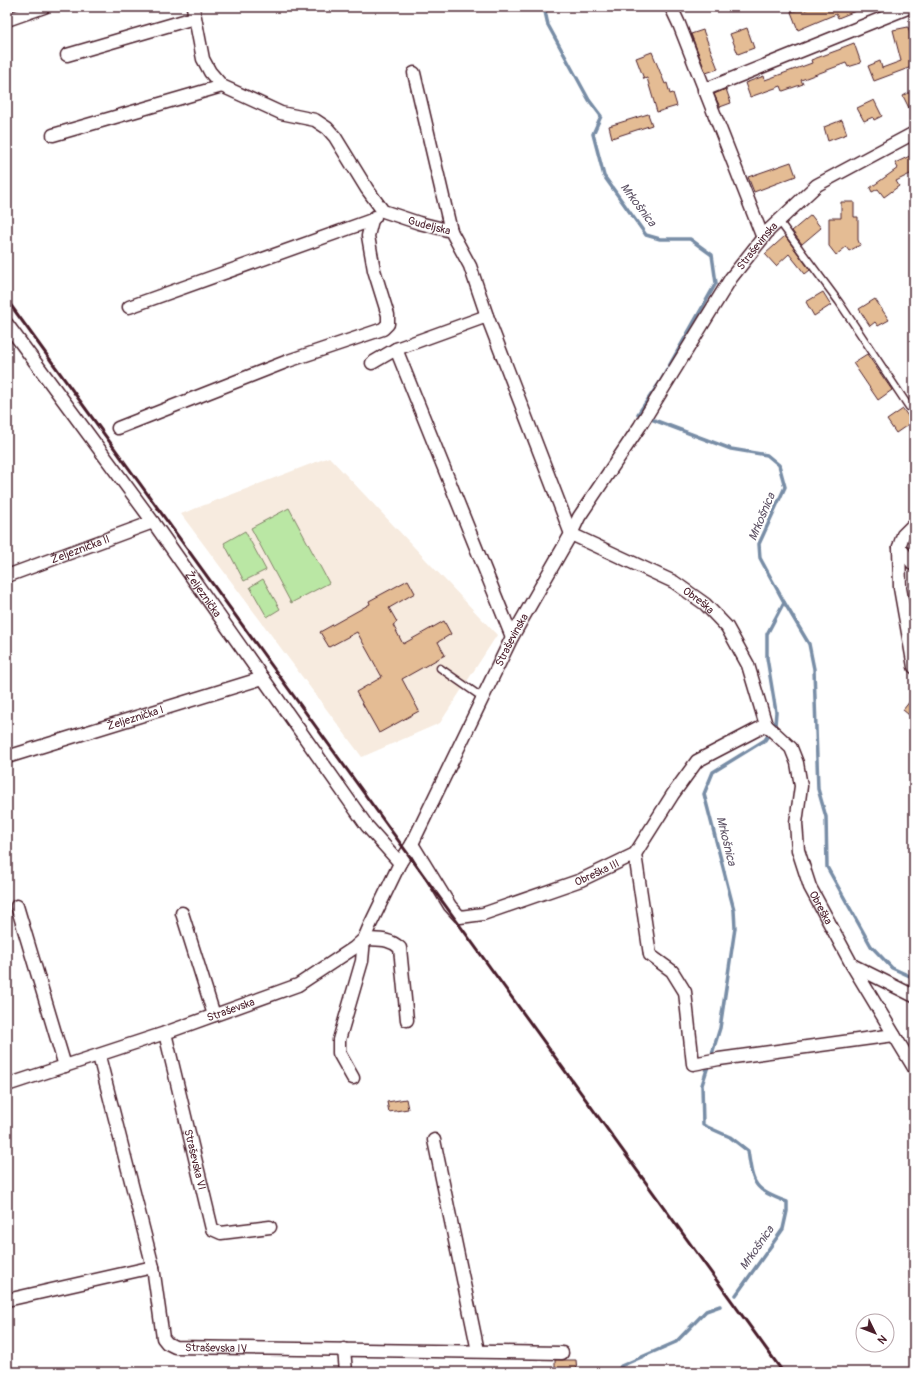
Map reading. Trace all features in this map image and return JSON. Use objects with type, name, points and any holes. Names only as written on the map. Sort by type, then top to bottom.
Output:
[{"type":"street","points":[[7,20],[44,7]]},
{"type":"street","points":[[671,7],[763,238]]},
{"type":"street","points":[[704,90],[910,7]]},
{"type":"street","points":[[67,56],[194,12],[203,59],[210,72],[222,86],[281,113],[315,120],[327,128],[335,137],[383,211],[372,220],[129,307]]},
{"type":"street","points":[[414,72],[452,231]]},
{"type":"street","points":[[53,135],[222,86]]},
{"type":"street","name":"Straševinska","points":[[400,863],[412,844],[512,637],[571,534],[579,517],[651,409],[731,278],[763,238],[817,185],[914,133]]},
{"type":"street","name":"Gudeljska","points":[[383,211],[419,223],[452,231],[470,266],[487,316],[571,534]]},
{"type":"street","points":[[118,428],[288,361],[383,329],[388,324],[388,315],[374,270],[368,236],[372,220]]},
{"type":"street","points":[[372,363],[396,349],[487,316]]},
{"type":"street","name":"Željeznička","points":[[7,324],[153,522],[367,826],[400,863]]},
{"type":"street","points":[[396,349],[512,637]]},
{"type":"street","name":"Željeznička II","points":[[7,576],[153,522]]},
{"type":"street","points":[[914,524],[903,535],[899,547],[900,588],[914,667]]},
{"type":"street","name":"Obreška","points":[[571,534],[674,582],[706,604],[727,626],[748,665],[766,725],[791,748],[797,762],[800,786],[796,823],[798,850],[810,887],[852,964],[914,1068]]},
{"type":"street","points":[[899,547],[914,565]]},
{"type":"street","name":"Željeznička I","points":[[7,757],[263,678]]},
{"type":"street","points":[[766,725],[697,761],[672,794],[635,854],[650,955],[672,971],[685,992],[693,1064],[894,1034]]},
{"type":"street","name":"Obreška III","points":[[412,844],[450,906],[460,918],[483,914],[581,880],[635,854]]},
{"type":"street","name":"Straševska","points":[[7,1085],[99,1056],[298,984],[354,948],[364,939],[400,863]]},
{"type":"street","points":[[17,906],[65,1066]]},
{"type":"street","points":[[182,913],[214,1015]]},
{"type":"street","points":[[353,1078],[339,1053],[339,1040],[362,961],[364,939],[388,940],[394,942],[400,948],[408,1020]]},
{"type":"street","points":[[852,964],[914,996]]},
{"type":"street","name":"Straševska VI","points":[[165,1033],[212,1229],[221,1233],[270,1227]]},
{"type":"street","name":"Straševska IV","points":[[99,1056],[153,1267],[163,1338],[167,1343],[175,1347],[562,1353]]},
{"type":"street","points":[[434,1140],[478,1351]]},
{"type":"street","points":[[7,1300],[153,1267]]},
{"type":"street","points":[[344,1349],[346,1372]]},
{"type":"lane","points":[[779,221],[839,302],[909,407]]},
{"type":"lane","points":[[440,668],[483,698]]},
{"type":"shaded area","points":[[329,457],[497,635],[440,723],[362,757],[181,514]]},
{"type":"green space","points":[[289,508],[329,583],[291,603],[251,528]]},
{"type":"green space","points":[[245,531],[266,570],[244,581],[224,543]]},
{"type":"green space","points":[[263,579],[280,609],[267,617],[250,587]]},
{"type":"building","points":[[804,7],[805,10],[812,7],[863,8],[838,18],[836,14],[798,30],[791,12]]},
{"type":"building","points":[[908,27],[911,37],[914,36],[914,66],[874,81],[868,66],[880,61],[882,68],[901,61],[893,30]]},
{"type":"building","points":[[747,28],[754,48],[738,54],[730,34]]},
{"type":"building","points":[[703,30],[718,69],[706,73],[691,34]]},
{"type":"building","points":[[854,43],[861,63],[848,67],[846,63],[801,80],[803,84],[783,91],[781,86],[750,97],[745,83],[764,76],[765,80],[812,63],[811,60]]},
{"type":"building","points":[[652,52],[665,84],[667,83],[670,94],[673,93],[677,106],[657,112],[647,78],[644,79],[636,58]]},
{"type":"building","points":[[726,89],[731,103],[720,107],[714,94]]},
{"type":"building","points":[[914,90],[914,118],[903,96]]},
{"type":"building","points":[[874,100],[882,116],[874,120],[873,117],[864,121],[857,108]]},
{"type":"building","points":[[648,114],[652,125],[612,138],[609,126]]},
{"type":"building","points":[[842,120],[847,134],[828,141],[824,127]]},
{"type":"building","points":[[914,154],[914,172],[896,181],[899,186],[884,197],[878,189],[872,192],[870,188],[898,168],[895,163]]},
{"type":"building","points":[[791,162],[796,176],[754,192],[748,177]]},
{"type":"building","points":[[841,202],[854,202],[854,217],[858,217],[858,240],[860,245],[849,251],[846,247],[836,255],[829,246],[829,218],[841,218]]},
{"type":"building","points":[[811,215],[821,228],[802,244],[792,231]]},
{"type":"building","points":[[785,236],[810,270],[805,274],[789,254],[776,266],[765,254]]},
{"type":"building","points":[[823,292],[831,305],[814,316],[806,302]]},
{"type":"building","points":[[875,299],[889,320],[878,326],[875,322],[870,326],[859,309]]},
{"type":"building","points":[[867,354],[892,390],[878,400],[853,363]]},
{"type":"building","points":[[903,409],[912,422],[896,433],[887,420]]},
{"type":"building","points":[[408,580],[415,593],[389,608],[397,622],[393,625],[403,644],[444,621],[451,634],[438,642],[445,655],[402,679],[419,711],[379,733],[356,692],[382,677],[357,632],[329,647],[320,632],[370,604],[369,601]]},
{"type":"building","points":[[914,696],[914,719],[903,710]]},
{"type":"building","points":[[406,1099],[408,1109],[389,1112],[387,1102]]},
{"type":"building","points":[[555,1360],[576,1360],[577,1372],[555,1372]]},
{"type":"waterway","name":"Mrkošnica","points":[[544,7],[548,25],[589,100],[601,116],[593,134],[604,176],[646,235],[660,239],[690,239],[712,255],[716,283],[660,382],[638,414],[731,449],[767,455],[779,465],[785,487],[759,544],[760,558],[784,602],[767,634],[767,658],[776,712],[775,725],[765,740],[713,772],[704,794],[734,910],[735,928],[720,1028],[711,1057]]},
{"type":"waterway","points":[[784,602],[809,644],[814,669],[818,789],[826,817],[827,867],[871,946],[892,968],[914,978]]},
{"type":"waterway","name":"Mrkošnica","points":[[709,1063],[702,1085],[703,1125],[730,1137],[748,1151],[751,1171],[757,1184],[767,1193],[787,1202],[787,1211],[783,1229],[736,1295]]},
{"type":"waterway","name":"Mrkošnica","points":[[618,1372],[621,1366],[676,1342],[706,1311],[720,1306]]},
{"type":"railway","points":[[7,300],[783,1372]]}]
